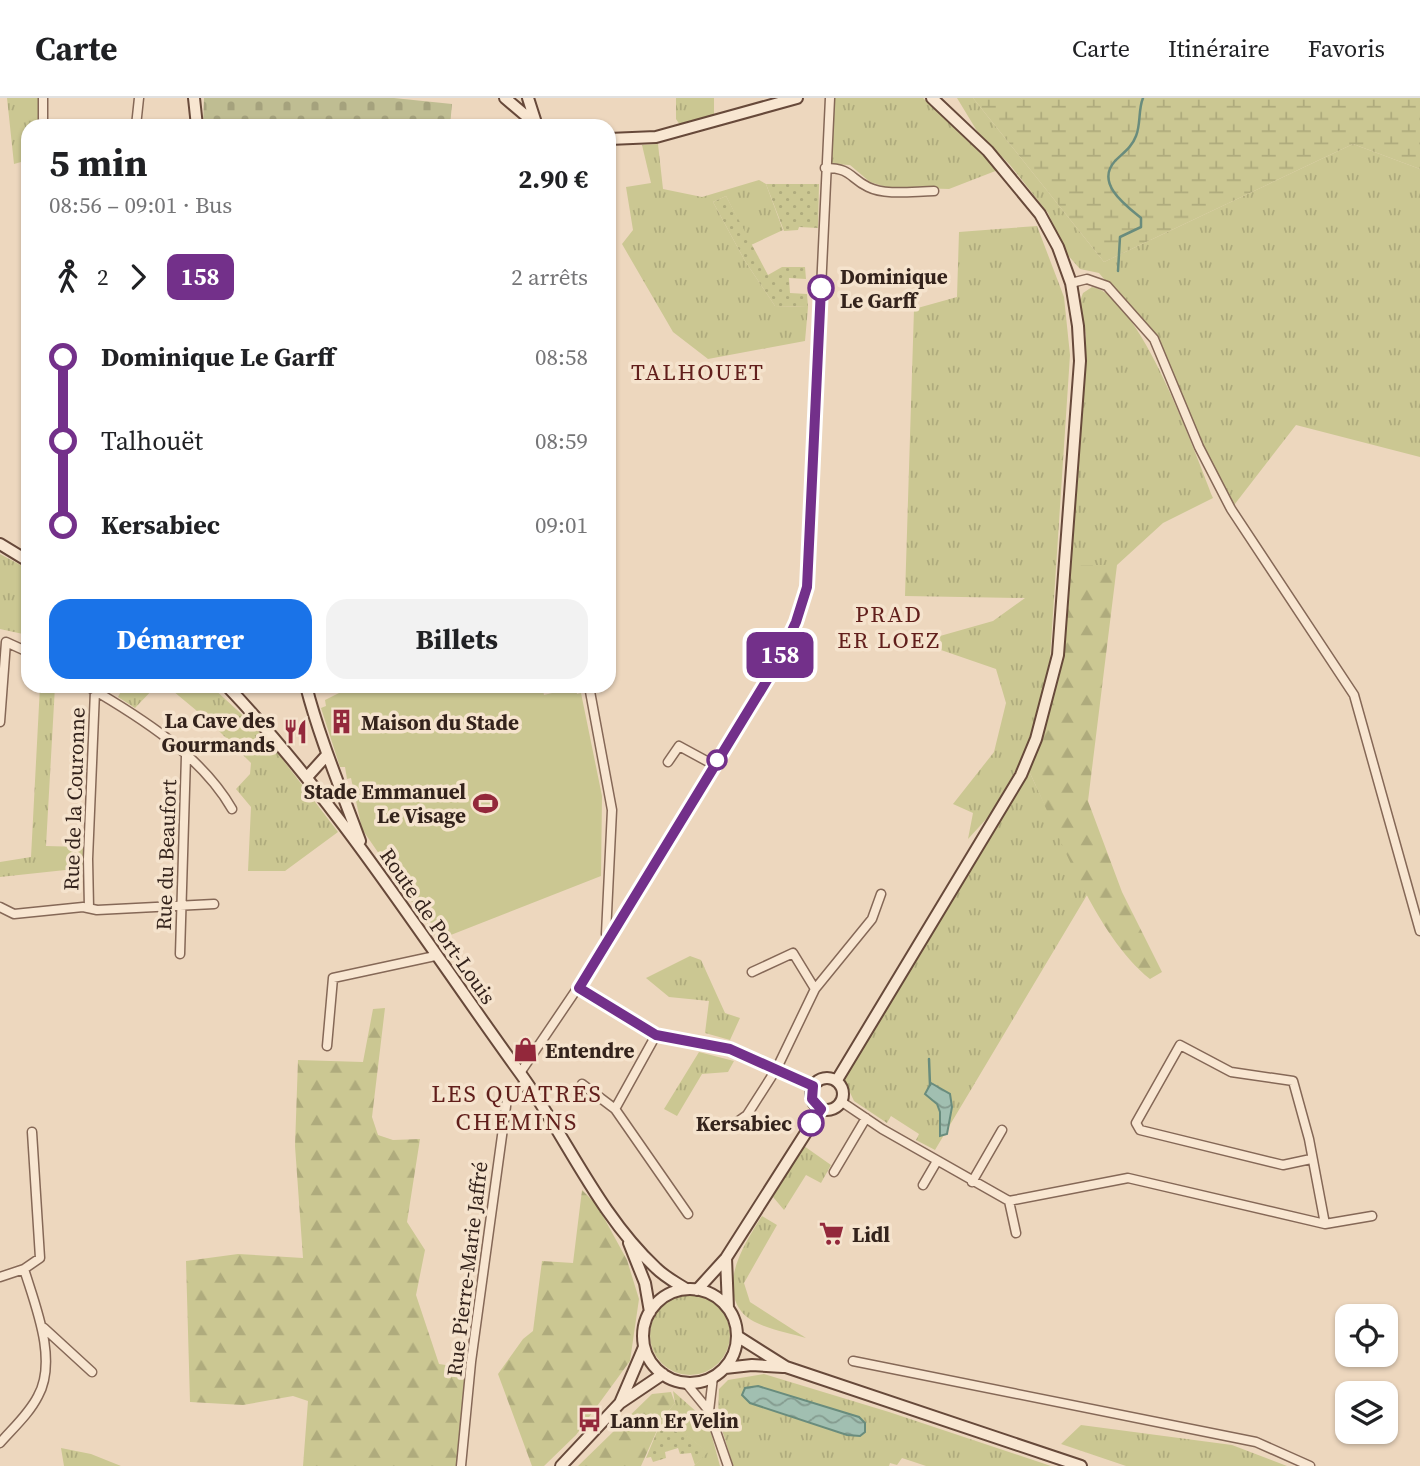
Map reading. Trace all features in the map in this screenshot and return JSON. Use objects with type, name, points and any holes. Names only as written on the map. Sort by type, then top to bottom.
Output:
[{"type":"street","points":[[43,98],[43,119]]},
{"type":"street","points":[[137,119],[139,98]]},
{"type":"street","points":[[194,98],[196,119]]},
{"type":"street","points":[[518,107],[524,105],[528,98]]},
{"type":"street","points":[[528,98],[535,119]]},
{"type":"street","points":[[616,139],[656,137],[796,98]]},
{"type":"street","name":"Rue Pierre-Marie Jaffré","points":[[461,1466],[471,1362],[507,1099],[610,940],[775,667],[796,622],[807,587],[830,98]]},
{"type":"street","points":[[837,1080],[1021,775],[1044,713],[1058,655],[1080,361],[1071,283],[1046,225],[1016,181],[932,98]]},
{"type":"street","points":[[504,99],[518,107],[530,119]]},
{"type":"street","points":[[825,168],[848,170],[868,187],[879,190],[934,191]]},
{"type":"street","points":[[1071,283],[1087,279],[1107,286],[1154,339],[1199,447],[1231,509],[1354,695],[1420,932]]},
{"type":"street","points":[[0,544],[21,557]]},
{"type":"street","points":[[0,722],[6,642],[21,649]]},
{"type":"street","name":"Rue de la Couronne","points":[[89,908],[88,859],[95,693]]},
{"type":"street","points":[[98,693],[143,720],[186,756],[222,791],[232,809]]},
{"type":"street","name":"Route de Port-Louis","points":[[233,693],[317,788],[508,1059],[625,1234],[654,1266],[691,1290]]},
{"type":"street","points":[[308,693],[326,757],[336,775],[364,853]]},
{"type":"street","points":[[590,693],[612,810],[606,934],[610,940]]},
{"type":"street","points":[[668,762],[679,746],[714,765]]},
{"type":"street","name":"Rue du Beaufort","points":[[180,954],[186,756]]},
{"type":"street","points":[[308,776],[326,757]]},
{"type":"street","points":[[317,788],[336,775]]},
{"type":"street","points":[[730,1127],[747,1115],[777,1068],[815,989],[872,919],[881,894]]},
{"type":"street","points":[[0,907],[14,914],[89,908],[214,904]]},
{"type":"street","points":[[752,972],[793,953],[815,989]]},
{"type":"street","points":[[327,1046],[333,978],[435,956]]},
{"type":"street","points":[[579,988],[656,1035],[730,1049],[813,1086]]},
{"type":"street","points":[[615,1109],[656,1035]]},
{"type":"street","points":[[1311,1158],[1283,1166],[1140,1130],[1136,1123],[1180,1045],[1231,1072],[1293,1081],[1309,1139],[1325,1224]]},
{"type":"street","points":[[821,1078],[837,1080],[843,1088],[842,1102],[830,1110],[821,1109],[812,1099],[813,1086],[821,1078]]},
{"type":"street","points":[[582,1084],[615,1109],[688,1214]]},
{"type":"street","points":[[842,1102],[1009,1202],[1128,1178],[1325,1224],[1372,1216]]},
{"type":"street","points":[[691,1290],[726,1258],[821,1109]]},
{"type":"street","points":[[834,1172],[866,1118]]},
{"type":"street","points":[[972,1182],[1002,1130]]},
{"type":"street","points":[[0,1277],[24,1269],[40,1258],[32,1132]]},
{"type":"street","points":[[923,1185],[937,1161]]},
{"type":"street","points":[[1009,1202],[1016,1233]]},
{"type":"street","name":"Route de Port-Louis","points":[[625,1234],[645,1283],[650,1312]]},
{"type":"street","points":[[686,1383],[713,1377],[725,1368],[734,1353],[737,1336],[728,1308],[726,1258]]},
{"type":"street","points":[[0,1443],[40,1393],[44,1328],[24,1269]]},
{"type":"street","points":[[620,1403],[645,1347],[646,1322],[650,1312],[665,1296],[691,1290],[714,1296],[728,1308]]},
{"type":"street","points":[[44,1328],[92,1373]]},
{"type":"street","points":[[737,1336],[786,1367],[1081,1466]]},
{"type":"street","points":[[645,1347],[650,1361],[663,1374],[686,1383],[709,1411],[728,1466]]},
{"type":"street","points":[[853,1361],[1255,1442],[1310,1466]]},
{"type":"street","points":[[725,1368],[752,1365],[786,1367]]},
{"type":"street","points":[[561,1466],[620,1403],[663,1374]]},
{"type":"street","points":[[709,1411],[713,1377]]},
{"type":"green space","points":[[7,98],[40,98],[40,119],[21,119],[21,162],[14,164]]},
{"type":"green space","points":[[204,98],[394,98],[452,104],[451,119],[203,119]]},
{"type":"green space","points":[[676,98],[714,98],[714,115],[680,125],[676,119]]},
{"type":"green space","points":[[834,98],[923,98],[998,170],[949,189],[886,187],[870,182],[850,165],[830,164]]},
{"type":"green space","points":[[957,98],[973,98],[1104,262],[1353,144],[1420,169],[1420,457],[1296,425],[1231,509],[1154,339],[1099,273],[1080,269],[1066,253],[1048,213],[1010,165],[977,131]]},
{"type":"green space","points":[[973,98],[1420,98],[1420,169],[1353,144],[1104,262]]},
{"type":"green space","points":[[658,144],[663,189],[702,197],[759,180],[766,184],[783,230],[751,245],[726,196],[713,202],[745,261],[775,306],[808,307],[805,341],[708,359],[673,332],[622,244],[633,230],[626,187],[651,183],[642,145]]},
{"type":"green space","points":[[766,184],[819,184],[818,228],[799,227],[798,230],[784,231]]},
{"type":"green space","points":[[726,196],[768,275],[782,267],[805,267],[806,279],[789,278],[790,293],[807,294],[808,307],[775,306],[745,261],[713,202]]},
{"type":"green space","points":[[1037,226],[1064,297],[1070,355],[1050,659],[1033,729],[1018,766],[990,815],[968,839],[973,813],[953,804],[994,752],[1006,703],[996,669],[941,650],[940,636],[993,621],[1025,598],[905,596],[914,309],[957,297],[959,232]]},
{"type":"green space","points":[[1092,287],[1110,296],[1146,345],[1180,414],[1213,498],[1163,523],[1117,565],[1069,565],[1086,335],[1080,301],[1083,293]]},
{"type":"green space","points":[[0,554],[21,565],[21,634],[0,629]]},
{"type":"green space","points":[[1069,565],[1117,565],[1088,801],[1122,892],[1162,972],[1150,979],[1130,960],[1095,910],[1029,771],[1043,737],[1064,657]]},
{"type":"green space","points":[[40,693],[55,693],[46,846],[83,847],[84,868],[0,877],[0,862],[31,857]]},
{"type":"green space","points":[[120,693],[149,693],[135,708],[118,697]]},
{"type":"green space","points":[[175,693],[219,693],[264,735],[338,832],[285,871],[248,871],[251,807],[236,789],[250,774],[251,763],[209,721]]},
{"type":"green space","points":[[339,693],[581,693],[602,796],[601,876],[438,940],[362,829],[351,778],[347,779],[345,767],[340,767],[321,708],[326,706],[325,700]]},
{"type":"green space","points":[[1029,771],[1087,895],[935,1150],[916,1140],[919,1134],[891,1116],[887,1123],[854,1101],[844,1080]]},
{"type":"green space","points":[[690,956],[701,960],[725,1013],[740,1018],[730,1040],[705,1033],[709,1001],[669,997],[646,978]]},
{"type":"green space","points":[[385,1008],[372,1117],[378,1135],[393,1140],[420,1139],[407,1222],[425,1250],[416,1295],[439,1364],[465,1368],[468,1403],[461,1466],[303,1466],[308,1401],[293,1396],[243,1405],[190,1402],[186,1261],[238,1254],[303,1258],[295,1146],[298,1060],[363,1062],[373,1009]]},
{"type":"green space","points":[[699,1052],[734,1061],[728,1072],[702,1074],[677,1116],[664,1109]]},
{"type":"green space","points":[[804,1146],[831,1165],[821,1183],[806,1175],[784,1210],[773,1197]]},
{"type":"green space","points":[[582,1190],[597,1205],[627,1260],[639,1299],[630,1361],[576,1435],[544,1466],[532,1466],[498,1374],[523,1339],[533,1331],[542,1261],[573,1263]]},
{"type":"green space","points":[[762,1216],[777,1225],[744,1283],[750,1302],[806,1338],[754,1322],[741,1311],[735,1300],[733,1287],[737,1262]]},
{"type":"green space","points":[[690,1295],[705,1298],[718,1307],[727,1320],[730,1335],[727,1350],[718,1363],[705,1372],[690,1375],[675,1372],[662,1363],[653,1350],[650,1335],[653,1320],[662,1307],[675,1298]]},
{"type":"green space","points":[[764,1374],[1051,1466],[926,1466],[902,1458],[897,1465],[890,1463],[889,1466],[733,1466],[718,1416],[719,1389],[728,1380]]},
{"type":"green space","points":[[673,1391],[708,1422],[720,1466],[694,1466],[707,1452],[663,1417],[675,1403]]},
{"type":"green space","points":[[671,1392],[675,1403],[663,1417],[641,1466],[578,1466],[652,1394]]},
{"type":"green space","points":[[663,1417],[708,1452],[695,1465],[691,1453],[680,1454],[678,1448],[665,1452],[666,1458],[653,1462],[651,1457],[646,1458]]},
{"type":"green space","points":[[1081,1425],[1232,1445],[1287,1466],[1126,1466],[1061,1444]]},
{"type":"green space","points":[[61,1448],[91,1454],[121,1466],[64,1466]]},
{"type":"water","points":[[931,1083],[950,1094],[952,1107],[947,1134],[940,1136],[940,1112],[937,1104],[925,1094]]},
{"type":"water","points":[[758,1386],[859,1417],[865,1423],[865,1432],[860,1436],[847,1435],[750,1403],[742,1395],[745,1388]]},
{"type":"waterway","points":[[1118,271],[1120,237],[1141,227],[1141,218],[1114,193],[1108,177],[1115,161],[1130,147],[1136,136],[1143,98]]},
{"type":"waterway","points":[[929,1059],[930,1085]]},
{"type":"bus line","name":"158","points":[[811,1123],[821,1109],[812,1099],[813,1086],[730,1049],[656,1035],[579,988],[775,667],[796,622],[807,587],[821,288]]},
{"type":"place","name":"Dominique Le Garff","points":[[821,288]]},
{"type":"place","name":"Maison du Stade","points":[[341,722]]},
{"type":"place","name":"La Cave des Gourmands","points":[[295,732]]},
{"type":"place","name":"Stade Emmanuel Le Visage","points":[[486,803]]},
{"type":"place","name":"Entendre","points":[[525,1050]]},
{"type":"place","name":"Kersabiec","points":[[811,1123]]},
{"type":"place","name":"Lidl","points":[[832,1234]]},
{"type":"place","name":"Lann Er Velin","points":[[590,1420]]},
{"type":"district","name":"TALHOUET","points":[[698,372]]},
{"type":"district","name":"PRAD ER LOEZ","points":[[889,627]]},
{"type":"district","name":"LES QUATRES CHEMINS","points":[[517,1107]]}]
